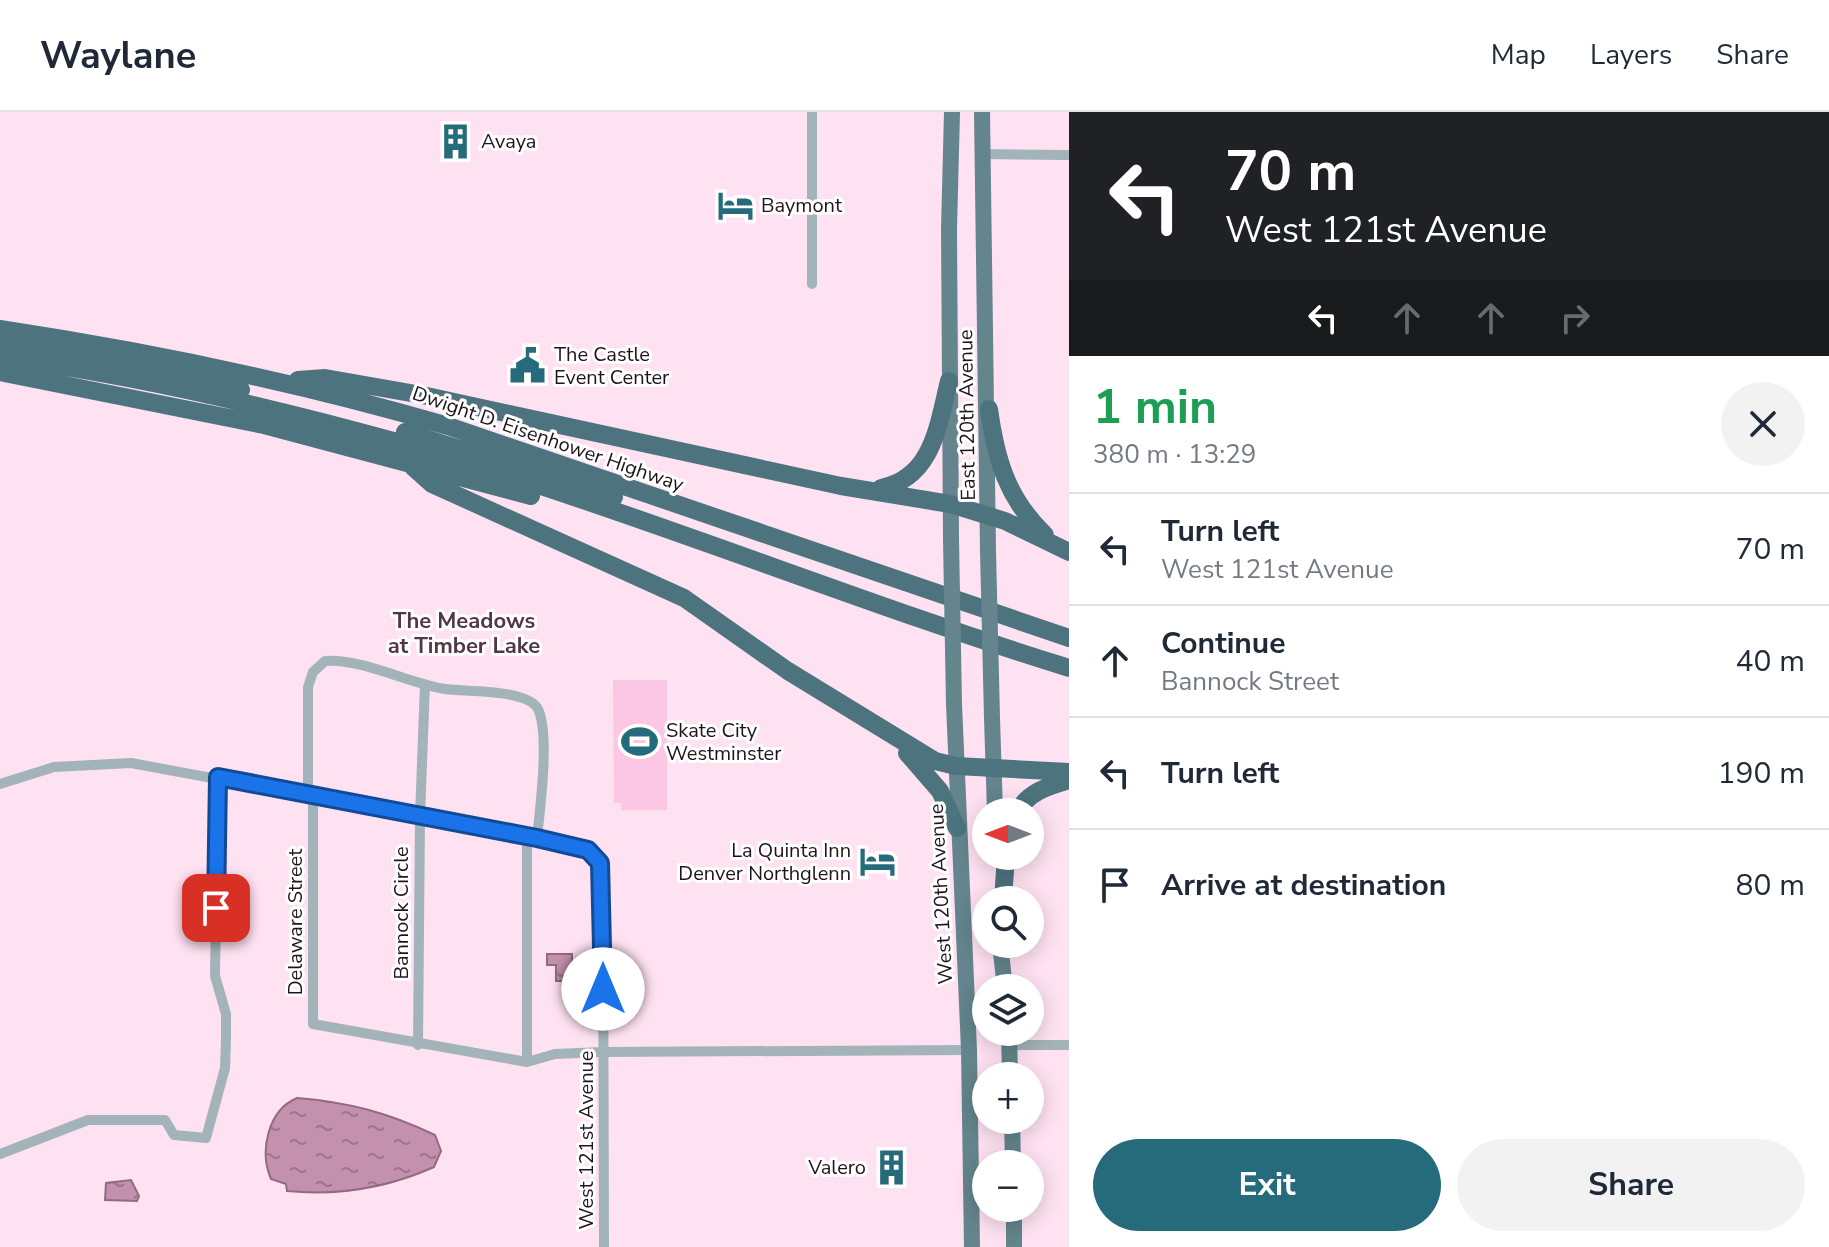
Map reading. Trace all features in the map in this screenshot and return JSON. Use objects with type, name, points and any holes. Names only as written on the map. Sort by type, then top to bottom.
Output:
[{"type":"highway","name":"Dwight D. Eisenhower Highway","points":[[0,329],[108,345],[286,382],[448,426],[1069,638]]},
{"type":"highway","points":[[0,344],[157,370],[404,432],[489,456],[1069,645]]},
{"type":"highway","points":[[0,357],[236,401],[398,442],[613,511],[1069,668]]},
{"type":"highway","points":[[0,372],[264,425],[564,504],[1069,679]]},
{"type":"highway","points":[[286,382],[325,378],[339,380],[950,504],[988,515],[1062,548]]},
{"type":"highway","points":[[872,490],[897,485],[924,463],[934,439],[949,381]]},
{"type":"highway","points":[[989,409],[997,461],[1006,485],[1025,514],[1062,548]]},
{"type":"highway","points":[[408,462],[432,484],[684,598],[888,735],[935,761],[956,766],[1069,772]]},
{"type":"highway","points":[[888,735],[930,776],[957,828]]},
{"type":"highway","points":[[1028,798],[1069,780]]},
{"type":"main road","name":"East 120th Avenue","points":[[951,539],[952,112]]},
{"type":"main road","name":"East 120th Avenue","points":[[982,112],[993,768]]},
{"type":"main road","name":"West 120th Avenue","points":[[951,539],[957,828],[969,1050],[972,1247]]},
{"type":"main road","points":[[993,768],[994,798]]},
{"type":"main road","points":[[1014,1222],[1014,1247]]},
{"type":"street","points":[[812,112],[812,284]]},
{"type":"street","points":[[981,154],[1069,155]]},
{"type":"street","points":[[311,794],[308,687],[316,667],[325,661],[343,662],[425,685],[525,697],[534,703],[540,712],[542,735],[532,837],[527,1062]]},
{"type":"street","name":"Bannock Circle","points":[[418,1045],[420,816],[425,685]]},
{"type":"street","name":"West 121st Avenue","points":[[0,784],[25,774],[88,763],[131,763],[311,794],[588,850],[600,863],[604,1247]]},
{"type":"street","points":[[0,1154],[88,1120],[165,1120],[174,1135],[206,1138],[225,1068],[226,1039],[226,1014],[215,976],[218,777]]},
{"type":"street","name":"Delaware Street","points":[[311,794],[313,1024],[527,1062],[555,1054],[603,1052],[969,1050]]},
{"type":"street","points":[[1044,1042],[1069,1045]]},
{"type":"shaded area","name":"Skate City Westminster","points":[[613,680],[667,680],[667,810],[621,810],[621,803],[614,803]]},
{"type":"water","points":[[547,954],[572,954],[572,981],[556,981],[556,965],[547,965]]},
{"type":"water","points":[[297,1098],[334,1102],[401,1120],[435,1135],[441,1151],[434,1167],[380,1185],[344,1191],[287,1191],[286,1184],[271,1179],[267,1168],[266,1144],[279,1112]]},
{"type":"water","points":[[131,1180],[139,1196],[137,1201],[105,1200],[106,1183]]},
{"type":"place","name":"Avaya","points":[[455,141]]},
{"type":"place","name":"Baymont","points":[[735,205]]},
{"type":"place","name":"The Castle Event Center","points":[[528,365]]},
{"type":"place","name":"Skate City Westminster","points":[[640,741]]},
{"type":"place","name":"La Quinta Inn Denver Northglenn","points":[[877,862]]},
{"type":"place","name":"Valero","points":[[892,1167]]},
{"type":"district","name":"The Meadows at Timber Lake","points":[[464,634]]},
{"type":"route","points":[[216,908],[218,777],[537,838],[588,850],[596,855],[600,863],[603,875],[603,989]]}]
